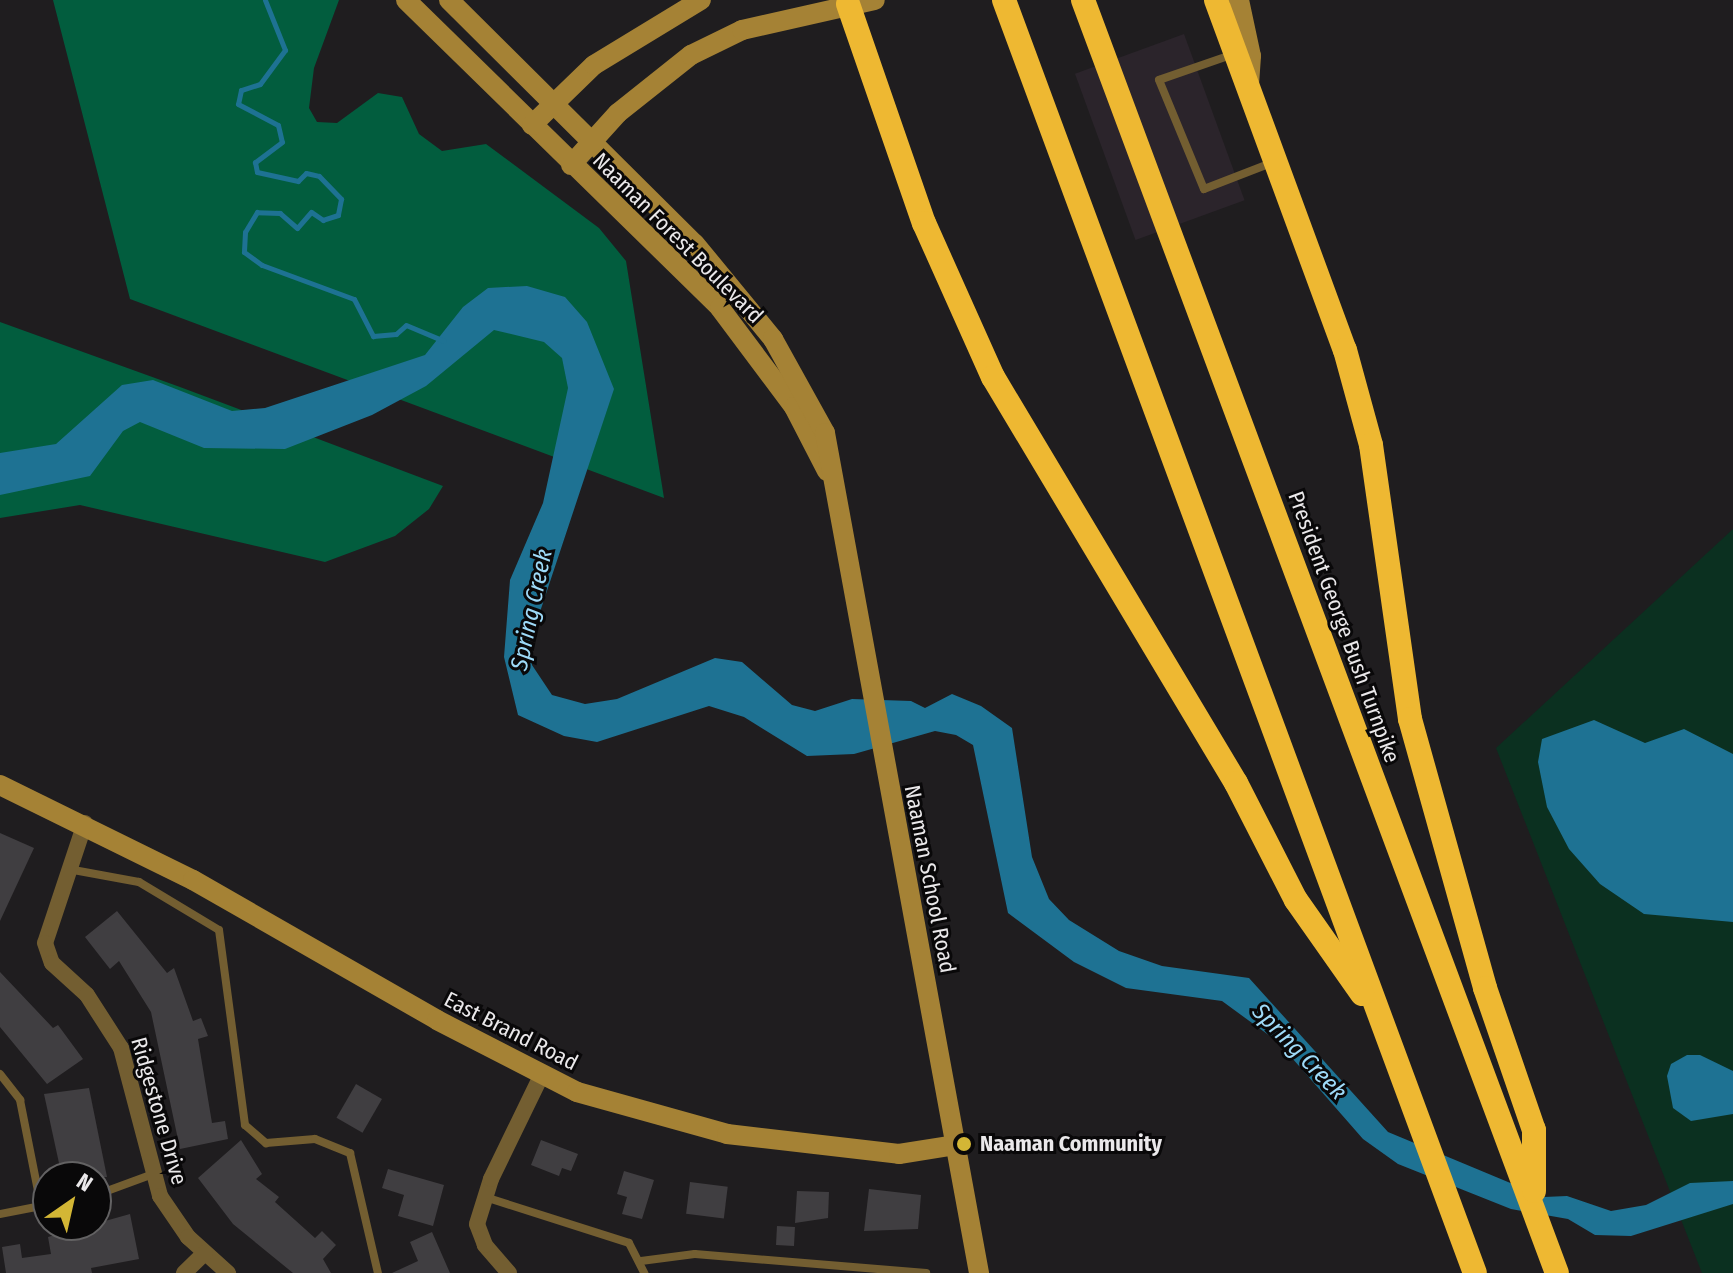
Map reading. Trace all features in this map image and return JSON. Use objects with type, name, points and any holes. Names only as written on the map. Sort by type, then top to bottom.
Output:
[{"type":"highway","points":[[1004,0],[1475,1273]]},
{"type":"highway","name":"President George Bush Turnpike","points":[[1083,0],[1557,1273]]},
{"type":"highway","points":[[1216,0],[1345,350],[1371,445],[1410,719],[1485,988],[1534,1130],[1534,1209]]},
{"type":"highway","points":[[847,2],[930,237],[993,377],[1236,783],[1296,900],[1382,1022]]},
{"type":"main road","name":"Naaman Forest Boulevard","points":[[406,0],[747,338],[794,407],[838,492]]},
{"type":"main road","name":"Naaman Forest Boulevard","points":[[449,0],[595,140],[695,244],[773,339],[825,433],[838,492]]},
{"type":"main road","points":[[532,125],[555,101],[635,35],[701,0]]},
{"type":"main road","points":[[571,165],[691,55],[742,30],[847,2],[875,0]]},
{"type":"main road","points":[[1239,0],[1251,56],[1249,89]]},
{"type":"main road","name":"Naaman School Road","points":[[838,492],[869,685],[978,1273]]},
{"type":"main road","name":"East Brand Road","points":[[0,785],[85,823],[541,1076],[615,1105],[727,1134],[899,1154],[956,1145]]},
{"type":"street","name":"Ridgestone Drive","points":[[85,823],[67,869],[45,943],[52,963],[87,995],[121,1048],[150,1175],[174,1218],[205,1253],[228,1273]]},
{"type":"street","points":[[509,1273],[485,1245],[477,1224],[484,1196],[541,1076]]},
{"type":"street","points":[[184,1273],[205,1253]]},
{"type":"lane","points":[[1236,53],[1159,80],[1204,189],[1276,161]]},
{"type":"lane","points":[[67,869],[139,882],[219,930],[245,1125],[266,1143],[315,1139],[350,1153],[378,1273]]},
{"type":"lane","points":[[0,1074],[20,1100],[34,1161]]},
{"type":"lane","points":[[112,1189],[150,1175]]},
{"type":"lane","points":[[484,1196],[629,1243],[641,1261],[644,1273]]},
{"type":"lane","points":[[0,1214],[32,1207]]},
{"type":"lane","points":[[641,1261],[695,1254],[926,1273]]},
{"type":"shaded area","points":[[1184,34],[1245,200],[1136,240],[1075,74]]},
{"type":"green space","points":[[53,0],[339,0],[314,68],[309,108],[317,122],[337,123],[378,93],[402,97],[419,134],[442,151],[486,144],[599,228],[626,261],[664,498],[130,299]]},
{"type":"green space","points":[[0,322],[443,486],[429,509],[395,536],[325,562],[80,505],[0,518]]},
{"type":"green space","points":[[1733,529],[1733,1273],[1702,1273],[1496,748]]},
{"type":"water","name":"Spring Creek","points":[[527,286],[565,297],[587,322],[614,389],[530,642],[532,665],[552,695],[585,704],[617,699],[715,658],[742,662],[792,705],[815,711],[852,699],[911,701],[925,708],[952,694],[981,706],[1012,728],[1032,857],[1049,899],[1069,920],[1119,951],[1162,966],[1249,978],[1388,1132],[1544,1197],[1567,1196],[1611,1211],[1646,1205],[1690,1183],[1733,1181],[1733,1204],[1631,1236],[1595,1235],[1568,1219],[1511,1209],[1398,1164],[1363,1139],[1278,1042],[1222,1001],[1126,988],[1074,962],[1008,913],[973,745],[956,735],[935,731],[854,754],[807,756],[744,717],[709,706],[597,742],[564,736],[518,715],[504,657],[510,580],[543,503],[568,388],[562,358],[544,342],[494,330],[426,386],[372,415],[285,449],[204,448],[140,422],[123,431],[90,476],[0,495],[0,453],[56,444],[122,385],[153,380],[232,411],[265,408],[425,355],[463,307],[488,288]]},
{"type":"water","points":[[1594,720],[1645,743],[1684,729],[1733,754],[1733,922],[1644,914],[1600,884],[1569,849],[1547,807],[1538,762],[1542,739]]},
{"type":"water","points":[[1687,1055],[1700,1055],[1733,1071],[1733,1114],[1691,1121],[1673,1108],[1667,1076],[1671,1064]]},
{"type":"building","points":[[0,833],[34,848],[0,921]]},
{"type":"building","points":[[117,911],[167,973],[174,968],[193,1021],[201,1018],[208,1036],[198,1039],[212,1123],[225,1121],[228,1139],[180,1149],[151,1012],[119,961],[110,969],[85,937]]},
{"type":"building","points":[[0,972],[53,1028],[58,1025],[83,1059],[47,1084],[0,1027]]},
{"type":"building","points":[[356,1084],[382,1099],[362,1133],[337,1118]]},
{"type":"building","points":[[89,1088],[104,1161],[59,1161],[44,1094]]},
{"type":"building","points":[[241,1140],[262,1174],[256,1179],[279,1197],[275,1202],[315,1238],[322,1231],[336,1245],[323,1259],[331,1273],[293,1273],[233,1224],[198,1178]]},
{"type":"building","points":[[541,1140],[578,1154],[571,1171],[562,1168],[559,1176],[531,1165]]},
{"type":"building","points":[[388,1169],[444,1185],[433,1226],[398,1216],[404,1195],[382,1188]]},
{"type":"building","points":[[624,1171],[654,1180],[642,1219],[622,1214],[627,1197],[617,1194]]},
{"type":"building","points":[[690,1182],[728,1187],[724,1218],[686,1214]]},
{"type":"building","points":[[869,1189],[921,1195],[918,1229],[864,1231]]},
{"type":"building","points":[[797,1191],[829,1192],[828,1218],[795,1223]]},
{"type":"building","points":[[130,1214],[139,1259],[91,1268],[92,1273],[6,1273],[2,1247],[20,1244],[22,1258],[51,1254],[49,1241],[112,1241],[112,1219]]},
{"type":"building","points":[[777,1226],[795,1227],[794,1246],[776,1245]]},
{"type":"building","points":[[432,1232],[450,1273],[392,1273],[418,1261],[410,1242]]},
{"type":"waterway","points":[[265,0],[285,50],[260,84],[241,90],[238,104],[278,125],[282,142],[255,162],[257,172],[298,181],[306,173],[319,176],[341,199],[338,215],[323,220],[311,212],[297,228],[280,213],[257,212],[245,232],[244,252],[262,265],[354,299],[373,336],[396,334],[406,325],[444,341]]},
{"type":"place","name":"Naaman Community","points":[[964,1144]]}]
